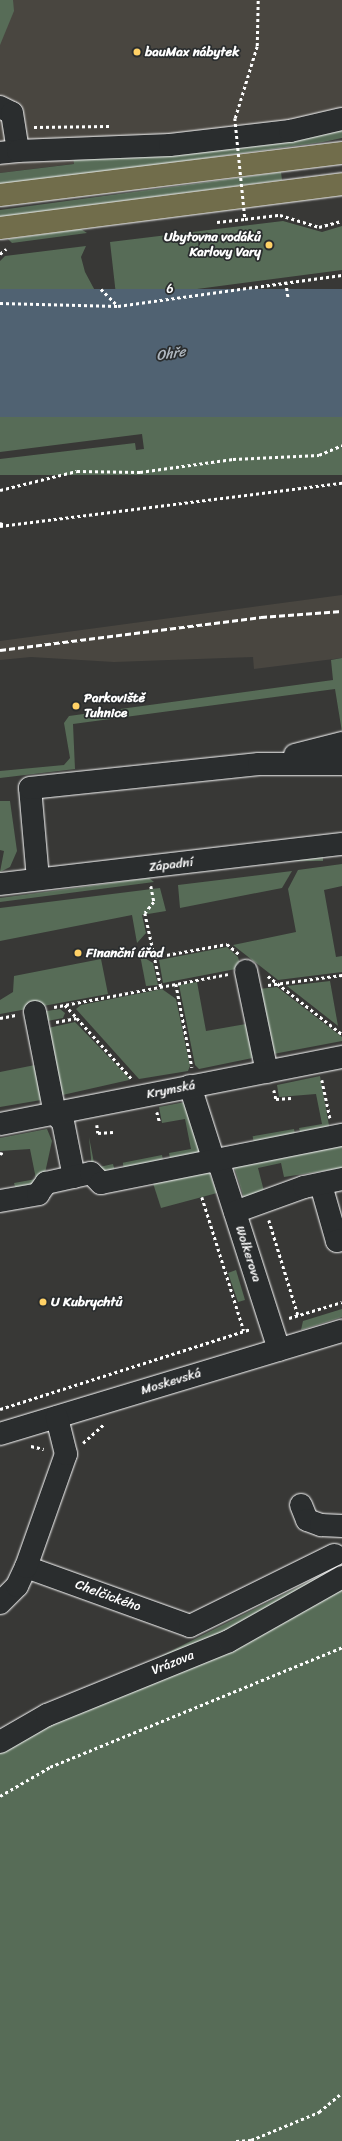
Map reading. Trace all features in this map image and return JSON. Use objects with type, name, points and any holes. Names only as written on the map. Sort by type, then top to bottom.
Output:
[{"type":"highway","points":[[0,195],[342,151]]},
{"type":"highway","points":[[0,228],[342,184]]},
{"type":"street","points":[[0,107],[12,113],[16,127],[9,152],[170,145],[290,131],[342,119]]},
{"type":"street","points":[[259,764],[342,743]]},
{"type":"street","points":[[38,879],[30,788],[259,764],[342,764]]},
{"type":"street","name":"Západní","points":[[0,884],[342,844]]},
{"type":"street","points":[[248,979],[270,1079]]},
{"type":"street","points":[[36,1019],[55,1114],[63,1122],[74,1177]]},
{"type":"street","name":"Krymská","points":[[0,1124],[55,1114],[192,1080],[270,1079],[318,1062],[342,1057]]},
{"type":"street","name":"Wolkerova","points":[[192,1080],[214,1160],[220,1166],[279,1350]]},
{"type":"street","points":[[0,1202],[38,1194],[46,1183],[91,1173],[101,1183],[338,1136]]},
{"type":"street","points":[[234,1212],[264,1204],[304,1187],[321,1185],[342,1179]]},
{"type":"street","points":[[321,1185],[337,1241],[342,1240]]},
{"type":"street","name":"Moskevská","points":[[0,1434],[342,1330]]},
{"type":"street","points":[[0,1603],[17,1586],[26,1567],[66,1454],[57,1417]]},
{"type":"street","points":[[300,1505],[307,1520],[321,1525],[342,1526]]},
{"type":"street","name":"Chelčického","points":[[26,1567],[190,1626],[334,1555]]},
{"type":"street","name":"Vrázova","points":[[0,1742],[47,1714],[229,1641],[342,1577]]},
{"type":"path","points":[[258,0],[257,46],[235,118],[244,219],[280,215],[319,227],[342,221]]},
{"type":"path","points":[[16,127],[99,126]]},
{"type":"path","name":"6","points":[[0,303],[118,306],[342,274]]},
{"type":"path","points":[[286,282],[288,297]]},
{"type":"path","points":[[101,289],[118,306]]},
{"type":"path","points":[[0,490],[77,471],[140,472],[233,459],[319,455],[342,445]]},
{"type":"path","points":[[0,526],[342,483]]},
{"type":"path","points":[[0,523],[6,525]]},
{"type":"path","points":[[150,885],[154,902],[145,913],[161,987]]},
{"type":"path","points":[[36,1019],[65,1005],[176,984],[248,979],[342,976]]},
{"type":"path","points":[[176,984],[192,1080]]},
{"type":"path","points":[[65,1005],[137,1084]]},
{"type":"path","points":[[0,1018],[77,1018]]},
{"type":"path","points":[[318,1062],[338,1136]]},
{"type":"path","points":[[270,1079],[276,1099],[291,1098]]},
{"type":"path","points":[[96,1122],[98,1133],[113,1132]]},
{"type":"path","points":[[202,1197],[244,1331]]},
{"type":"path","points":[[264,1204],[298,1315]]},
{"type":"path","points":[[0,1409],[244,1331],[342,1302]]},
{"type":"path","points":[[80,1447],[106,1422]]},
{"type":"path","points":[[0,1796],[50,1767],[342,1647]]},
{"type":"path","points":[[236,2141],[251,2140],[319,2112],[342,2093]]},
{"type":"shaded area","name":"bauMax nábytek","points":[[0,0],[342,0],[342,129],[296,141],[185,154],[153,154],[0,173]]},
{"type":"shaded area","points":[[342,595],[342,658],[254,669],[253,657],[114,662],[31,657],[0,660],[0,641]]},
{"type":"green space","points":[[0,0],[13,0],[14,11],[0,45]]},
{"type":"green space","points":[[342,130],[342,138],[323,142],[0,186],[0,173],[74,164],[73,154],[185,154],[296,141]]},
{"type":"green space","points":[[281,172],[282,180],[0,217],[0,210]]},
{"type":"green space","points":[[283,221],[322,232],[342,226],[342,270],[121,299],[116,295],[110,242]]},
{"type":"green space","points":[[81,229],[87,233],[12,243],[8,239]]},
{"type":"green space","points":[[86,246],[81,257],[85,272],[100,300],[0,297],[0,261],[5,256]]},
{"type":"green space","points":[[0,417],[342,417],[342,475],[0,475]]},
{"type":"green space","points":[[342,658],[342,732],[335,689],[73,724],[75,769],[0,778],[0,771],[64,765],[70,758],[64,723],[69,716],[333,680],[331,660]]},
{"type":"green space","points":[[0,801],[10,801],[17,851],[10,867],[0,872],[4,851],[0,850]]},
{"type":"green space","points":[[183,856],[323,856],[323,861],[183,861]]},
{"type":"green space","points":[[342,864],[342,886],[324,890],[336,957],[342,956],[342,972],[278,980],[233,945],[296,932],[288,889],[298,870]]},
{"type":"green space","points":[[292,871],[282,888],[180,908],[178,885]]},
{"type":"green space","points":[[149,878],[154,882],[0,902],[0,898]]},
{"type":"green space","points":[[160,888],[166,911],[142,915],[146,933],[137,943],[132,915],[0,941],[0,908]]},
{"type":"green space","points":[[227,947],[238,957],[241,968],[163,983],[159,960]]},
{"type":"green space","points":[[140,955],[153,963],[158,985],[146,986]]},
{"type":"green space","points":[[101,959],[108,994],[0,1014],[0,1000],[13,992],[14,976]]},
{"type":"green space","points":[[330,981],[338,1026],[287,986]]},
{"type":"green space","points":[[197,982],[206,1031],[246,1024],[257,1057],[199,1069],[195,1065],[179,985]]},
{"type":"green space","points":[[277,987],[342,1037],[342,1041],[268,1055],[259,989]]},
{"type":"green space","points":[[162,989],[176,999],[190,1066],[188,1071],[139,1079],[76,1009],[81,1005]]},
{"type":"green space","points":[[60,1009],[65,1013],[63,1018],[42,1022],[40,1012]]},
{"type":"green space","points":[[75,1022],[128,1077],[129,1080],[58,1096],[48,1028]]},
{"type":"green space","points":[[35,1065],[47,1099],[0,1107],[0,1072]]},
{"type":"green space","points":[[320,1076],[330,1131],[302,1139],[299,1128],[322,1124],[316,1094],[279,1097],[277,1085]]},
{"type":"green space","points":[[185,1102],[202,1153],[171,1165],[169,1153],[191,1149],[185,1119],[162,1123],[159,1107]]},
{"type":"green space","points":[[47,1129],[52,1141],[45,1173],[41,1180],[17,1194],[14,1183],[36,1179],[30,1149],[0,1151],[0,1138]]},
{"type":"green space","points":[[294,1129],[296,1140],[255,1147],[253,1136]]},
{"type":"green space","points":[[89,1137],[95,1168],[113,1164],[116,1175],[92,1169]]},
{"type":"green space","points":[[342,1139],[342,1168],[284,1177],[281,1163],[258,1168],[265,1195],[244,1198],[234,1167]]},
{"type":"green space","points":[[162,1155],[164,1165],[125,1172],[123,1163]]},
{"type":"green space","points":[[208,1169],[217,1193],[161,1208],[151,1177]]},
{"type":"green space","points":[[236,1270],[245,1300],[238,1302],[228,1273]]},
{"type":"green space","points":[[342,1309],[342,1317],[301,1330],[303,1321]]},
{"type":"green space","points":[[342,1565],[342,2141],[0,2141],[0,1737]]},
{"type":"water","name":"Ohře","points":[[0,289],[342,289],[342,417],[0,417]]},
{"type":"pier","points":[[142,434],[144,449],[136,450],[135,443],[0,459],[0,452]]},
{"type":"railway","points":[[0,650],[261,617],[342,611]]},
{"type":"place","name":"bauMax nábytek","points":[[137,52]]},
{"type":"place","name":"Ubytovna vodáků Karlovy Vary","points":[[269,245]]},
{"type":"place","name":"Parkoviště Tuhnice","points":[[76,706]]},
{"type":"place","name":"Finanční úřad","points":[[78,953]]},
{"type":"place","name":"U Kubrychtů","points":[[43,1302]]}]
